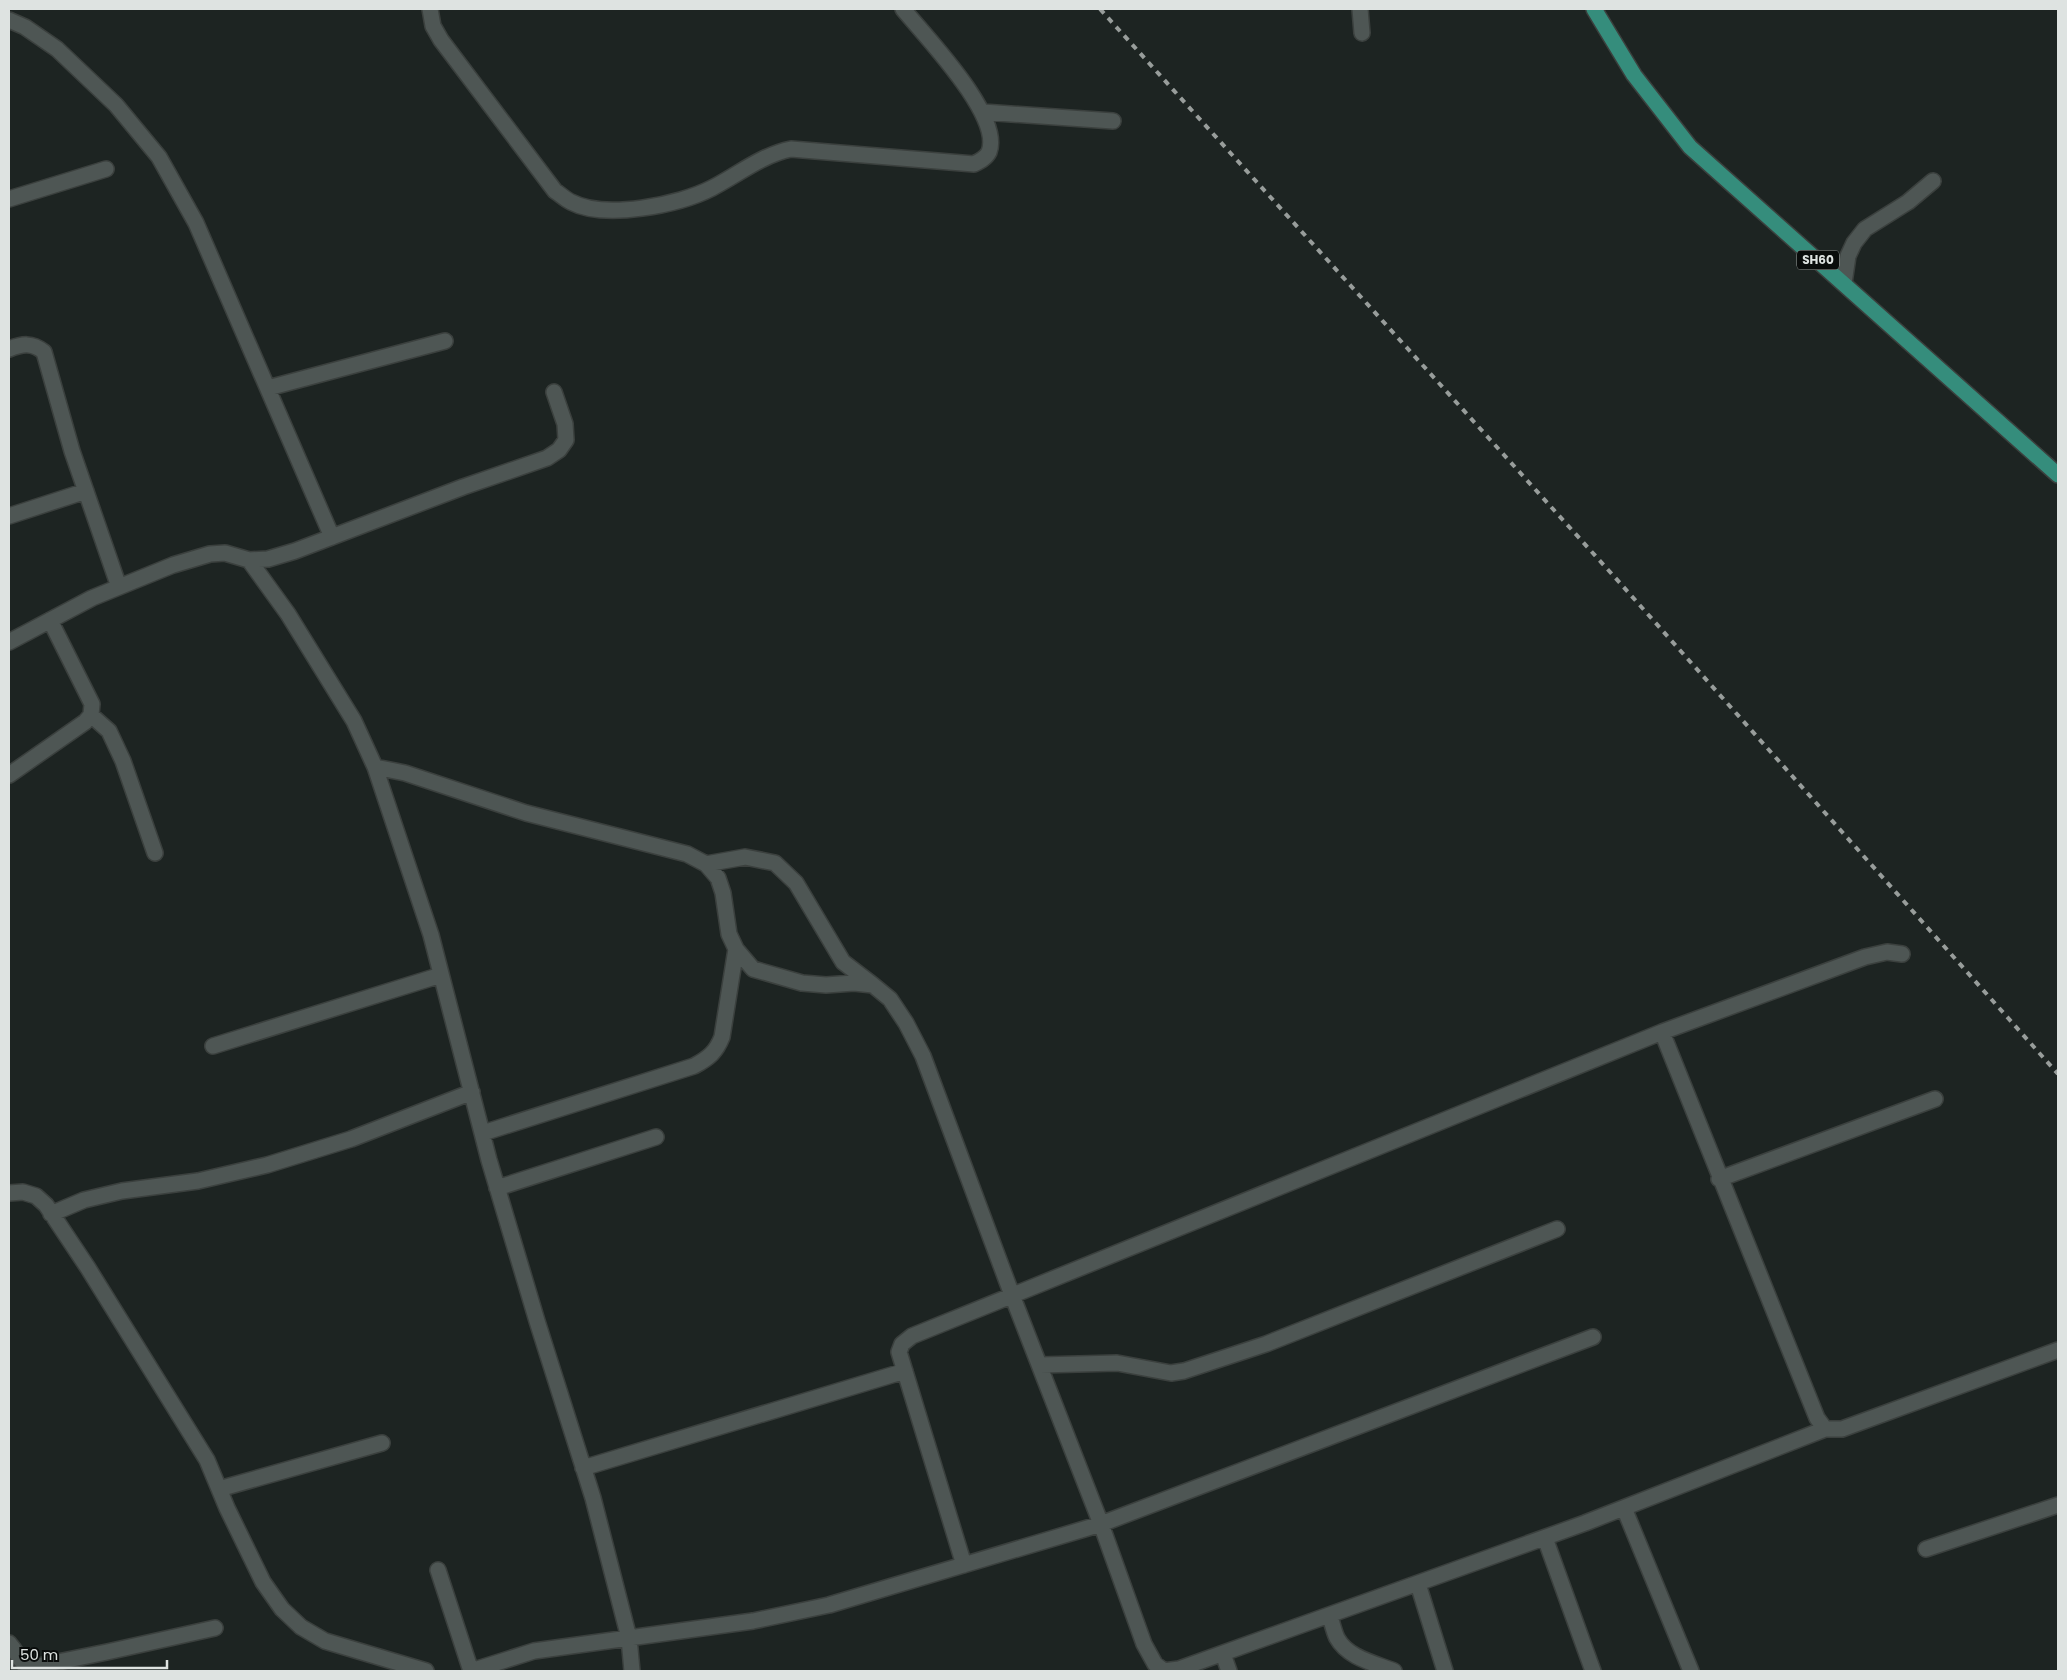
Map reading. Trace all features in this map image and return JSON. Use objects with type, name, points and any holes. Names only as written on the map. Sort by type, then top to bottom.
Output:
[{"type":"main road","name":"SH60","points":[[1594,9],[1634,75],[1690,147],[2058,475]]},
{"type":"street","points":[[430,9],[433,26],[441,40],[555,191],[572,203],[596,209],[631,210],[682,201],[712,188],[774,152],[791,149],[974,164],[985,157],[990,151],[989,132],[983,112],[972,93],[903,9]]},
{"type":"street","points":[[1360,9],[1362,33]]},
{"type":"street","points":[[9,20],[24,27],[56,49],[116,105],[159,157],[196,223],[332,537]]},
{"type":"street","points":[[983,112],[1114,120]]},
{"type":"street","points":[[9,198],[106,169]]},
{"type":"street","points":[[1844,284],[1848,256],[1854,243],[1865,229],[1908,202],[1933,181]]},
{"type":"street","points":[[268,388],[445,341]]},
{"type":"street","points":[[9,349],[23,344],[37,346],[44,352],[72,451],[119,587]]},
{"type":"street","points":[[9,642],[92,598],[173,565],[210,554],[226,553],[249,560],[268,559],[546,458],[559,450],[566,440],[565,424],[554,392]]},
{"type":"street","points":[[9,516],[86,491]]},
{"type":"street","points":[[249,560],[288,614],[354,721],[375,767],[431,935],[497,1188],[583,1468],[629,1638],[632,1671]]},
{"type":"street","points":[[9,775],[84,722],[91,715],[92,704],[50,620]]},
{"type":"street","points":[[91,715],[110,731],[123,760],[155,853]]},
{"type":"street","points":[[375,767],[405,773],[526,813],[687,854],[706,864],[718,878],[723,893],[729,934],[736,949],[753,969],[769,975],[818,985],[873,985]]},
{"type":"street","points":[[706,864],[745,857],[775,863],[796,883],[843,962],[890,999],[906,1023],[923,1056],[1012,1295],[1101,1524],[1144,1644],[1155,1664],[1164,1671],[1179,1669],[1330,1616],[1545,1538],[1825,1430],[1842,1429],[2058,1350]]},
{"type":"street","points":[[483,1133],[694,1066],[706,1060],[716,1050],[722,1037],[736,949]]},
{"type":"street","points":[[964,1565],[899,1352],[902,1344],[912,1336],[1662,1032],[1865,957],[1887,952],[1902,954]]},
{"type":"street","points":[[214,1046],[441,975]]},
{"type":"street","points":[[1662,1032],[1719,1179],[1817,1418],[1825,1430]]},
{"type":"street","points":[[51,1214],[84,1200],[122,1191],[198,1180],[267,1165],[351,1139],[472,1092]]},
{"type":"street","points":[[1719,1179],[1935,1099]]},
{"type":"street","points":[[497,1188],[656,1137]]},
{"type":"street","points":[[9,1193],[23,1192],[36,1196],[46,1205],[185,1422],[207,1460],[263,1582],[282,1609],[301,1627],[325,1641],[426,1671]]},
{"type":"street","points":[[1040,1365],[1117,1363],[1171,1373],[1184,1371],[1266,1344],[1557,1228]]},
{"type":"street","points":[[438,1570],[471,1671],[534,1651],[753,1621],[829,1605],[1101,1524],[1594,1337]]},
{"type":"street","points":[[583,1468],[905,1371]]},
{"type":"street","points":[[219,1489],[382,1443]]},
{"type":"street","points":[[1926,1549],[2058,1505]]},
{"type":"street","points":[[1624,1508],[1691,1671]]},
{"type":"street","points":[[1545,1538],[1593,1671]]},
{"type":"street","points":[[1418,1584],[1445,1671]]},
{"type":"street","points":[[1330,1616],[1337,1638],[1347,1650],[1360,1658],[1394,1671]]},
{"type":"street","points":[[9,1643],[20,1660],[27,1666],[38,1666],[215,1628]]},
{"type":"street","points":[[1223,1654],[1229,1671]]},
{"type":"railway","points":[[1100,9],[1620,583],[2058,1074]]}]
